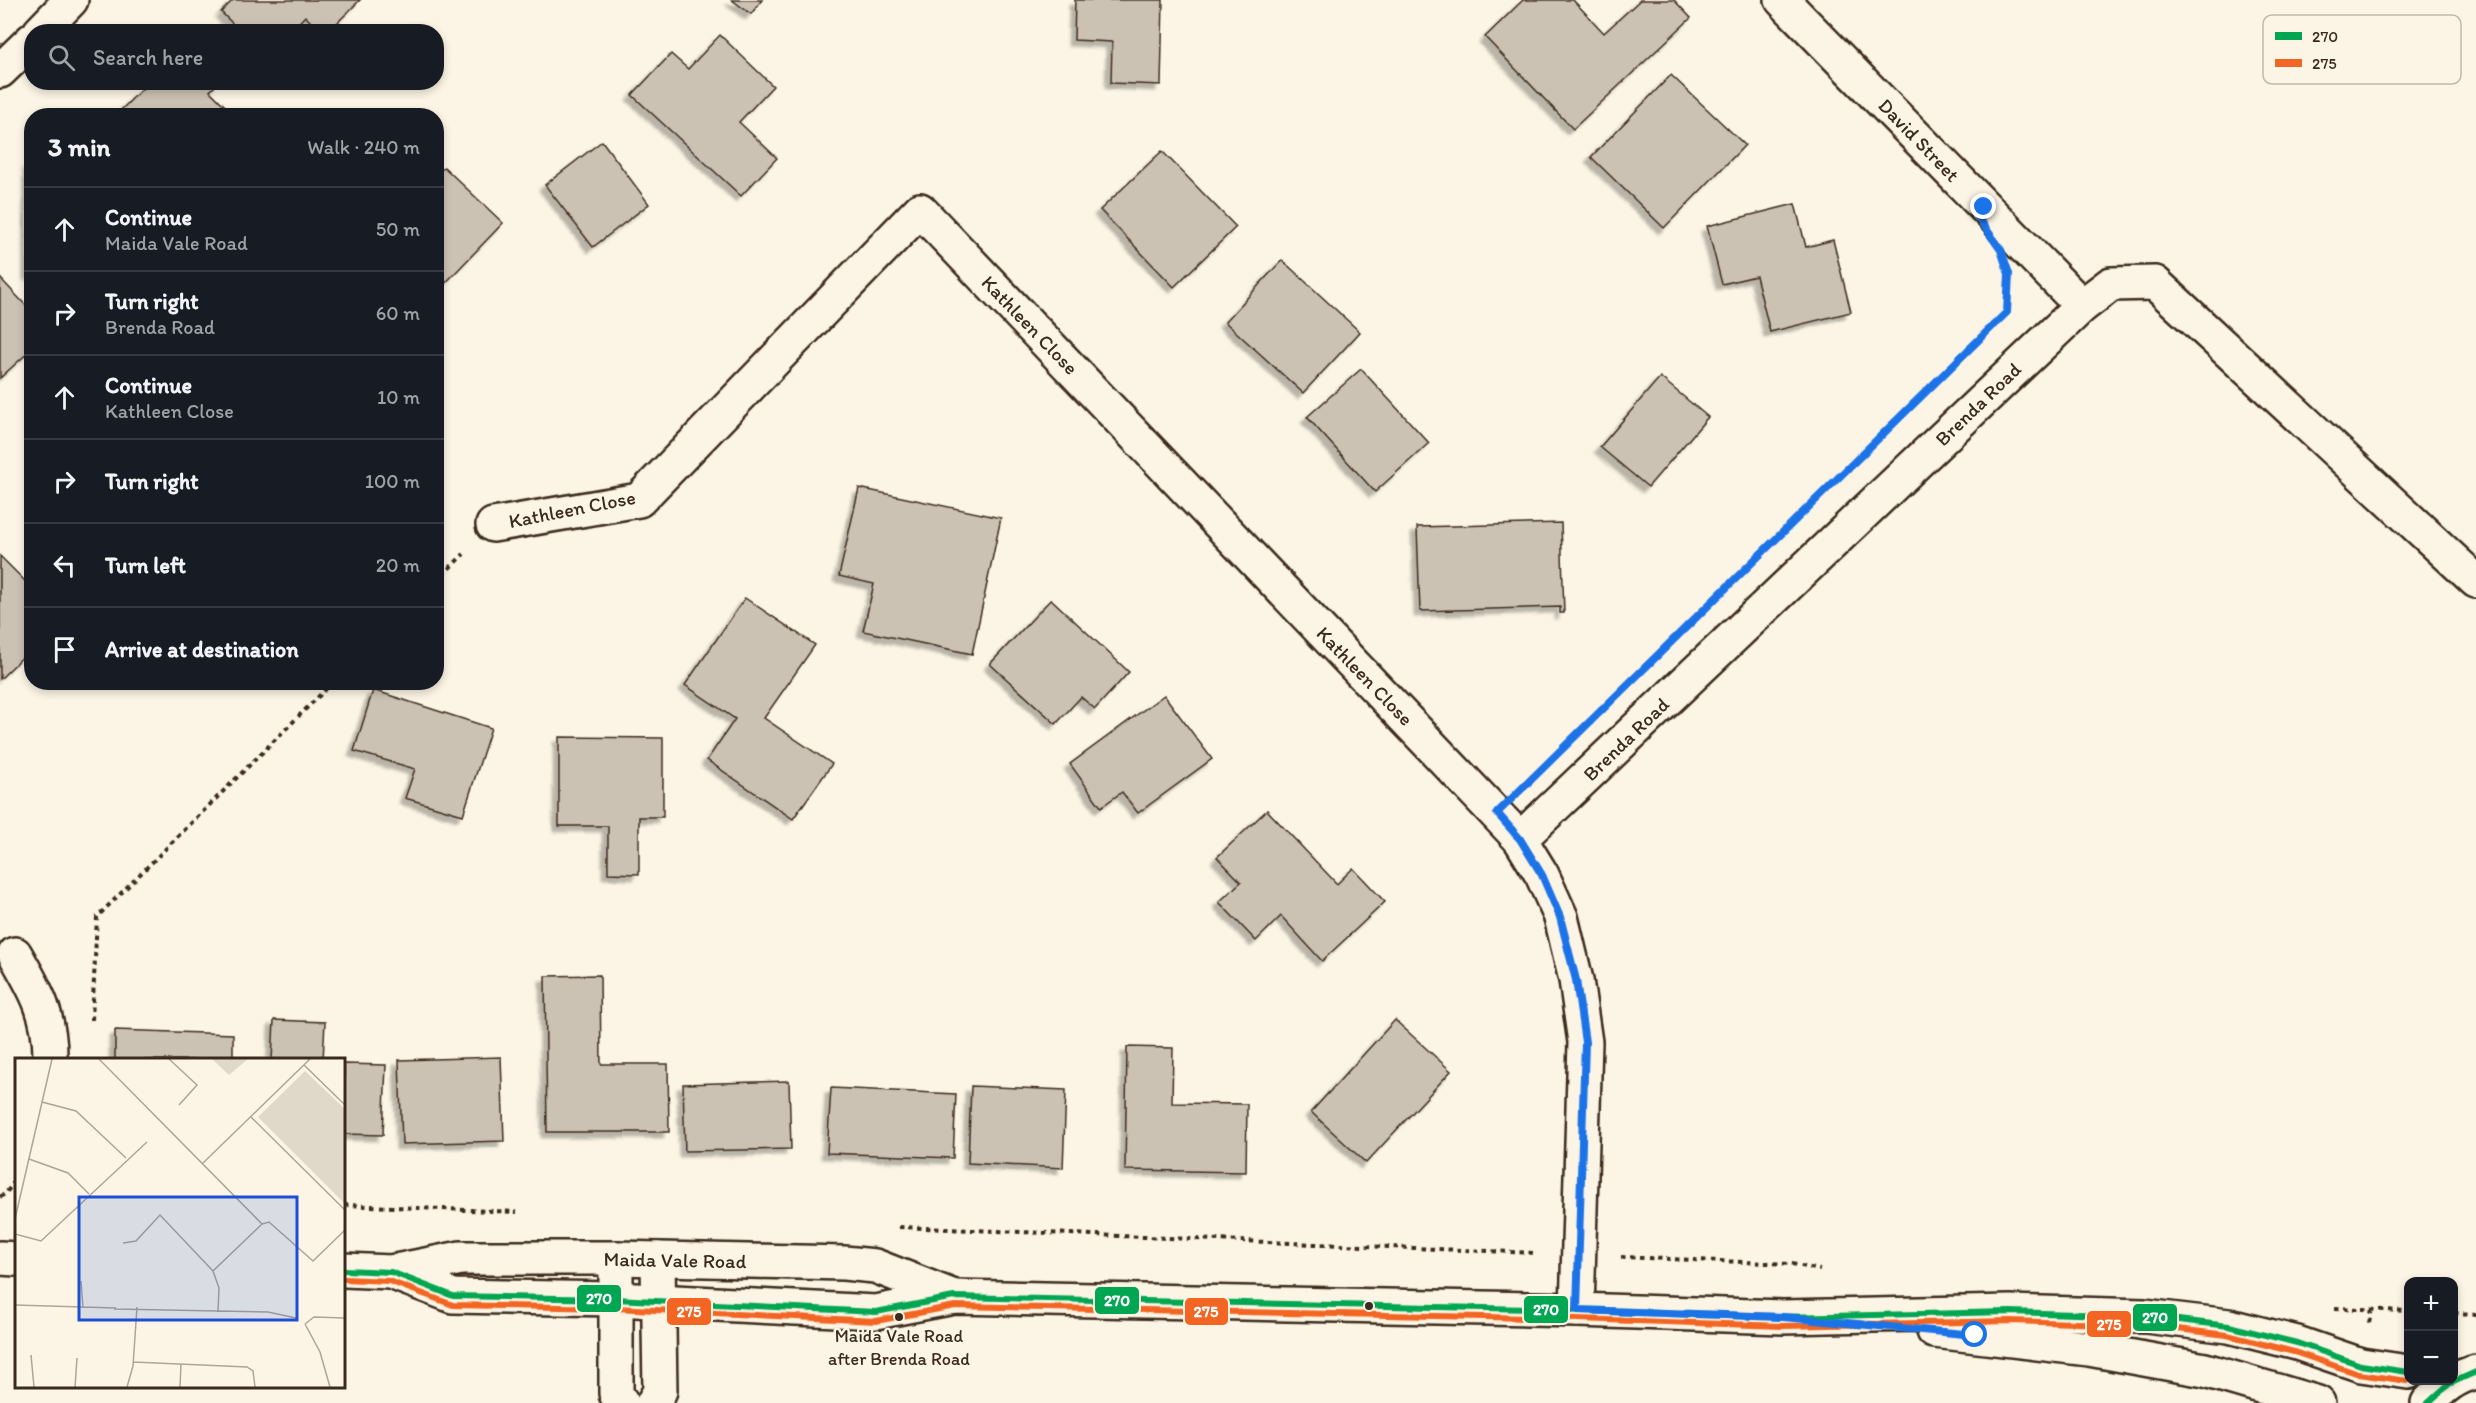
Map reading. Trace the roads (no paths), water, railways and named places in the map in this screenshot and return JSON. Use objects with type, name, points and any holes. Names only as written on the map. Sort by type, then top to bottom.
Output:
[{"type":"street","points":[[48,24],[71,0]]},
{"type":"street","name":"David Street","points":[[1782,0],[2082,306]]},
{"type":"street","points":[[0,71],[24,48]]},
{"type":"street","name":"Kathleen Close","points":[[493,525],[639,500],[920,210],[1520,839]]},
{"type":"street","name":"Brenda Road","points":[[1520,839],[2082,306],[2111,284],[2155,283],[2476,582]]},
{"type":"street","points":[[1520,839],[1542,875],[1560,917],[1576,980],[1583,1032],[1577,1310]]},
{"type":"street","points":[[15,954],[39,995],[50,1040],[50,1058]]},
{"type":"street","points":[[0,1258],[15,1259]]},
{"type":"street","name":"Maida Vale Road","points":[[345,1270],[391,1272],[461,1258],[616,1258],[875,1266],[954,1297]]},
{"type":"street","points":[[616,1258],[616,1394],[622,1403]]},
{"type":"street","points":[[653,1403],[660,1390],[658,1259]]},
{"type":"street","name":"Maida Vale Road","points":[[391,1272],[453,1296],[615,1299],[876,1312],[954,1297],[1577,1310],[1783,1317],[1975,1335],[2090,1349],[2205,1370],[2318,1403]]},
{"type":"street","name":"Maida Vale Road","points":[[1783,1317],[2010,1311],[2145,1316],[2229,1326],[2297,1343],[2361,1365],[2404,1371]]},
{"type":"street","points":[[2428,1403],[2443,1387],[2464,1374]]},
{"type":"place","name":"Maida Vale Road after Brenda Road","points":[[899,1317]]}]
